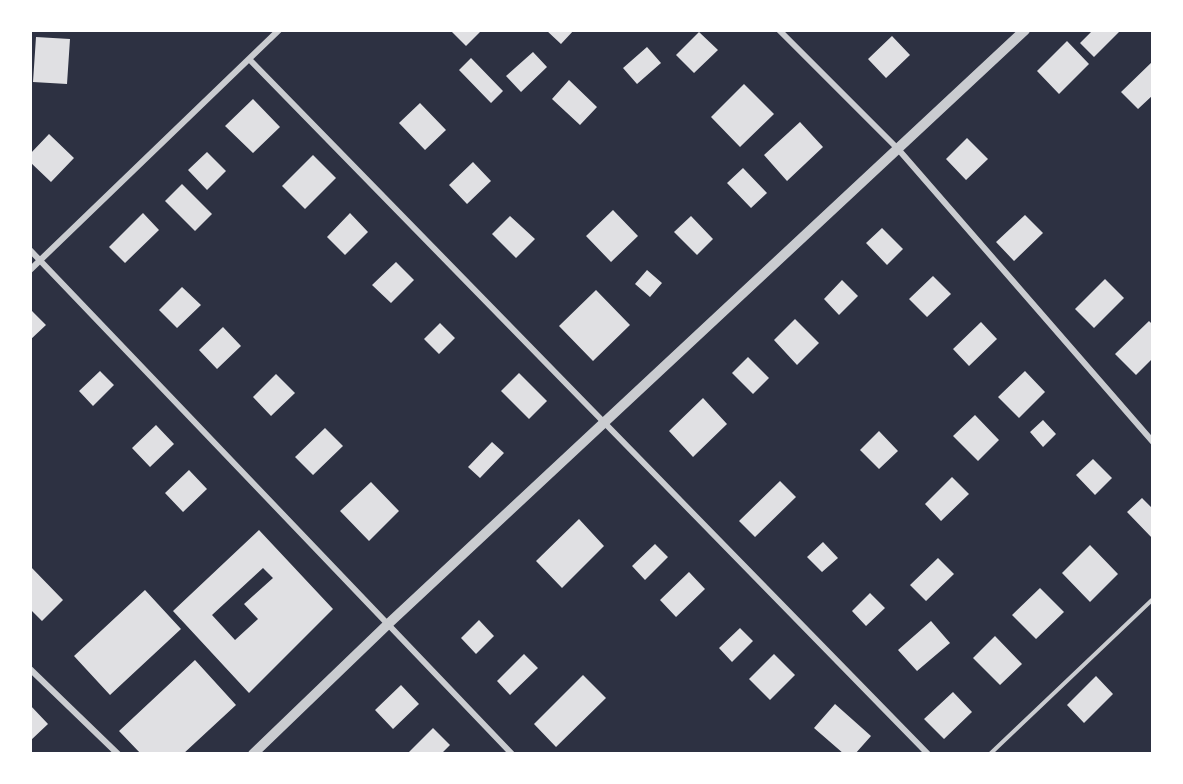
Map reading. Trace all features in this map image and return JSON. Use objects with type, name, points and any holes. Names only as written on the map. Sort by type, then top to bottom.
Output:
[{"type":"street","points":[[30,270],[279,30]]},
{"type":"street","points":[[779,30],[898,149],[1153,442]]},
{"type":"street","points":[[253,754],[387,625],[1025,30]]},
{"type":"street","points":[[249,59],[928,754]]},
{"type":"street","points":[[30,250],[512,754]]},
{"type":"street","points":[[30,669],[117,754]]},
{"type":"lane","points":[[990,754],[1153,599]]},
{"type":"building","points":[[450,30],[482,30],[466,46]]},
{"type":"building","points":[[546,30],[574,30],[561,44]]},
{"type":"building","points":[[1093,30],[1121,30],[1094,57],[1080,43]]},
{"type":"building","points":[[699,32],[718,50],[694,73],[676,55]]},
{"type":"building","points":[[892,36],[910,55],[886,78],[868,59]]},
{"type":"building","points":[[36,37],[70,39],[67,84],[33,82]]},
{"type":"building","points":[[1067,41],[1089,64],[1059,94],[1037,71]]},
{"type":"building","points":[[647,47],[661,63],[637,84],[623,68]]},
{"type":"building","points":[[533,52],[547,67],[521,92],[506,76]]},
{"type":"building","points":[[471,58],[503,91],[491,103],[459,70]]},
{"type":"building","points":[[1153,61],[1153,95],[1138,109],[1121,92]]},
{"type":"building","points":[[569,80],[597,107],[580,125],[552,99]]},
{"type":"building","points":[[744,84],[774,114],[740,147],[711,117]]},
{"type":"building","points":[[253,99],[280,127],[253,153],[225,126]]},
{"type":"building","points":[[420,103],[446,130],[425,150],[399,123]]},
{"type":"building","points":[[800,122],[823,147],[787,181],[764,155]]},
{"type":"building","points":[[49,134],[74,158],[51,182],[30,162],[30,154]]},
{"type":"building","points":[[967,138],[988,159],[966,180],[946,159]]},
{"type":"building","points":[[207,152],[226,171],[207,190],[188,170]]},
{"type":"building","points":[[313,155],[336,178],[305,209],[282,186]]},
{"type":"building","points":[[473,162],[491,181],[467,204],[449,185]]},
{"type":"building","points":[[743,168],[767,193],[751,208],[727,183]]},
{"type":"building","points":[[182,184],[212,214],[195,231],[165,201]]},
{"type":"building","points":[[613,210],[638,236],[611,262],[586,236]]},
{"type":"building","points":[[143,213],[159,230],[125,263],[109,247]]},
{"type":"building","points":[[350,213],[368,232],[345,255],[327,237]]},
{"type":"building","points":[[1025,215],[1043,233],[1014,261],[996,242]]},
{"type":"building","points":[[510,216],[535,239],[516,258],[492,234]]},
{"type":"building","points":[[691,216],[713,239],[697,255],[674,232]]},
{"type":"building","points":[[882,228],[903,249],[887,265],[866,243]]},
{"type":"building","points":[[396,262],[414,280],[391,303],[372,285]]},
{"type":"building","points":[[647,270],[662,283],[650,297],[635,284]]},
{"type":"building","points":[[933,276],[951,294],[927,317],[909,299]]},
{"type":"building","points":[[1105,279],[1124,298],[1094,328],[1075,309]]},
{"type":"building","points":[[842,280],[858,296],[839,315],[824,299]]},
{"type":"building","points":[[182,287],[201,305],[177,328],[159,310]]},
{"type":"building","points":[[596,290],[630,325],[593,361],[559,326]]},
{"type":"building","points":[[32,311],[46,325],[30,340],[30,312]]},
{"type":"building","points":[[795,319],[819,343],[797,365],[774,340]]},
{"type":"building","points":[[1149,321],[1153,325],[1153,358],[1136,375],[1115,354]]},
{"type":"building","points":[[981,322],[997,339],[969,366],[953,349]]},
{"type":"building","points":[[440,323],[455,338],[439,354],[424,339]]},
{"type":"building","points":[[223,327],[241,346],[217,369],[199,350]]},
{"type":"building","points":[[748,357],[769,378],[753,394],[732,373]]},
{"type":"building","points":[[100,371],[114,385],[93,406],[79,391]]},
{"type":"building","points":[[1025,371],[1045,392],[1019,418],[998,397]]},
{"type":"building","points":[[519,373],[547,401],[529,419],[501,391]]},
{"type":"building","points":[[276,374],[295,393],[271,416],[253,397]]},
{"type":"building","points":[[703,398],[727,424],[693,457],[669,431]]},
{"type":"building","points":[[975,415],[999,440],[978,461],[953,436]]},
{"type":"building","points":[[1043,420],[1056,434],[1043,447],[1030,432]]},
{"type":"building","points":[[156,425],[174,444],[150,467],[132,448]]},
{"type":"building","points":[[325,428],[343,446],[313,475],[295,457]]},
{"type":"building","points":[[879,431],[898,451],[879,469],[860,450]]},
{"type":"building","points":[[492,442],[504,453],[480,478],[468,467]]},
{"type":"building","points":[[1093,459],[1112,478],[1095,495],[1076,475]]},
{"type":"building","points":[[189,470],[207,489],[183,512],[165,493]]},
{"type":"building","points":[[952,477],[969,494],[941,521],[925,504]]},
{"type":"building","points":[[780,481],[796,497],[755,537],[739,521]]},
{"type":"building","points":[[371,482],[399,511],[369,541],[340,511]]},
{"type":"building","points":[[1142,498],[1153,509],[1153,539],[1127,512]]},
{"type":"building","points":[[579,519],[604,546],[562,588],[536,561]]},
{"type":"building","points":[[259,530],[333,609],[249,693],[173,611]],"holes":[[[263,568],[273,578],[244,604],[258,619],[235,640],[212,615]]]},
{"type":"building","points":[[823,542],[838,558],[822,572],[807,557]]},
{"type":"building","points":[[655,544],[668,557],[645,580],[632,566]]},
{"type":"building","points":[[1090,545],[1118,574],[1090,602],[1062,573]]},
{"type":"building","points":[[938,558],[954,574],[926,601],[910,585]]},
{"type":"building","points":[[30,566],[63,600],[42,621],[30,609]]},
{"type":"building","points":[[689,572],[705,589],[676,617],[660,600]]},
{"type":"building","points":[[1040,588],[1064,612],[1036,639],[1012,615]]},
{"type":"building","points":[[145,590],[181,629],[110,695],[74,656]]},
{"type":"building","points":[[870,593],[885,608],[866,626],[852,611]]},
{"type":"building","points":[[479,620],[494,636],[476,654],[461,638]]},
{"type":"building","points":[[931,621],[950,643],[917,671],[898,650]]},
{"type":"building","points":[[740,628],[753,641],[732,662],[719,648]]},
{"type":"building","points":[[995,636],[1022,664],[1000,685],[973,658]]},
{"type":"building","points":[[524,654],[538,668],[510,695],[497,681]]},
{"type":"building","points":[[774,654],[795,675],[770,700],[749,679]]},
{"type":"building","points":[[195,660],[236,705],[183,754],[141,754],[119,731]]},
{"type":"building","points":[[583,675],[606,698],[556,747],[534,724]]},
{"type":"building","points":[[1096,676],[1113,694],[1084,723],[1067,705]]},
{"type":"building","points":[[401,685],[419,704],[393,729],[375,710]]},
{"type":"building","points":[[953,692],[972,712],[944,739],[924,719]]},
{"type":"building","points":[[835,704],[871,736],[855,754],[844,754],[814,728]]},
{"type":"building","points":[[30,705],[48,724],[30,741]]},
{"type":"building","points":[[433,728],[450,745],[441,754],[407,754]]}]
